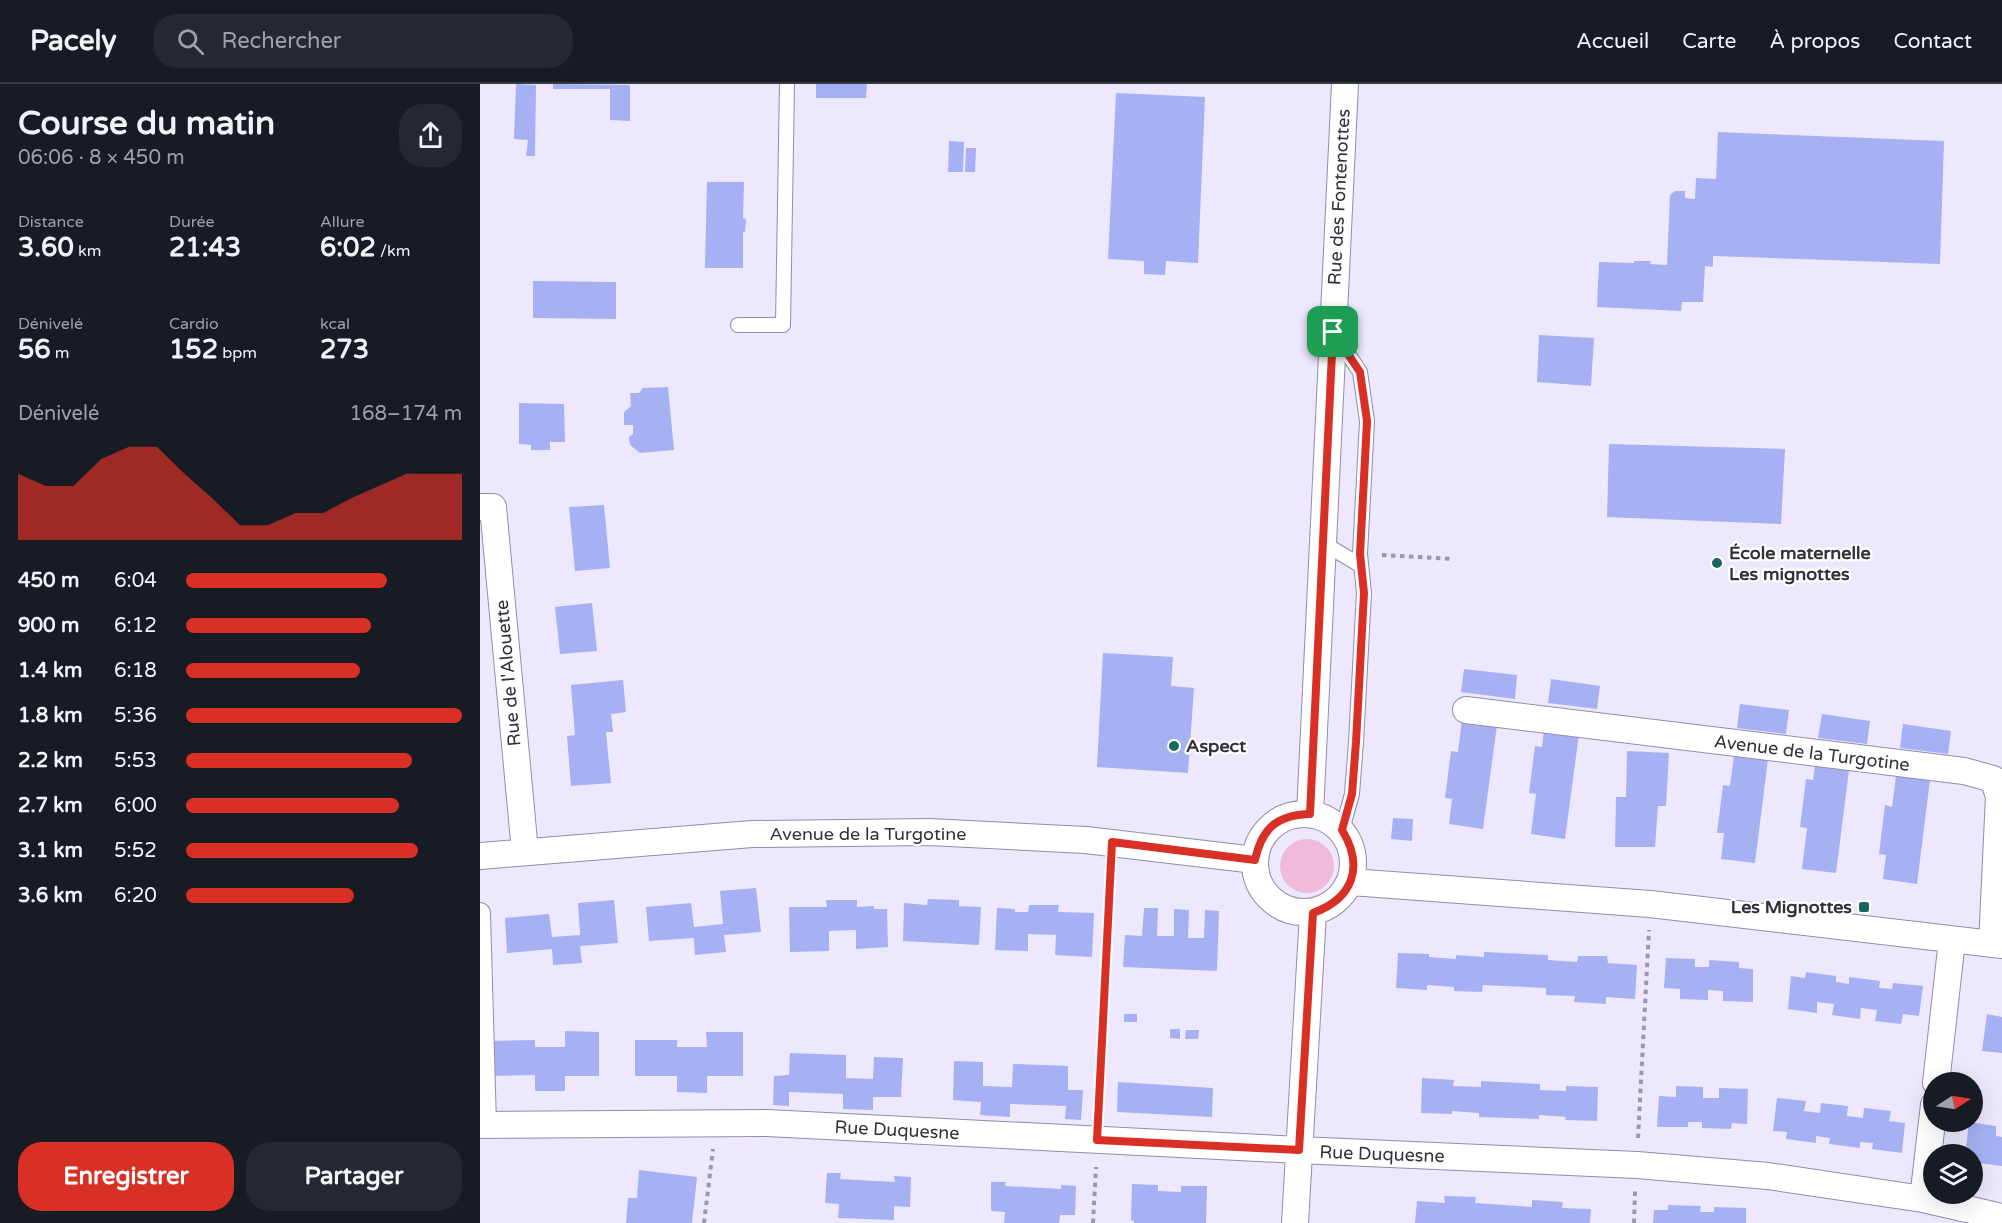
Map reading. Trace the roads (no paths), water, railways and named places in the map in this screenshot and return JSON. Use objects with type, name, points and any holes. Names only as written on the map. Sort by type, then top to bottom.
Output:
[{"type":"street","name":"Rue des Fontenottes","points":[[1310,814],[1345,84]]},
{"type":"street","name":"Rue de l'Alouette","points":[[480,507],[493,507],[525,852]]},
{"type":"street","name":"Avenue de la Turgotine","points":[[1351,882],[1650,904],[1997,945],[2000,796],[1993,779],[1964,771],[1466,710]]},
{"type":"street","points":[[1294,814],[1310,814],[1326,818],[1342,830],[1351,845],[1354,860],[1351,882],[1341,897],[1328,908],[1313,913],[1292,912],[1273,902],[1264,892],[1257,878],[1255,860],[1259,843],[1268,829],[1294,814]]},
{"type":"street","name":"Avenue de la Turgotine","points":[[480,856],[752,834],[928,832],[1112,842],[1255,860]]},
{"type":"street","points":[[480,913],[483,1125]]},
{"type":"street","points":[[1295,1223],[1313,913]]},
{"type":"street","points":[[1937,1072],[1952,939]]},
{"type":"street","name":"Rue Duquesne","points":[[483,1125],[767,1123],[1637,1165],[1768,1176],[1923,1199]]},
{"type":"street","name":"Rue Duquesne","points":[[1945,1204],[2002,1217]]},
{"type":"lane","points":[[738,325],[783,325],[787,84]]},
{"type":"lane","points":[[1333,332],[1360,372],[1367,421],[1360,560],[1364,593],[1356,742],[1352,794],[1342,830]]},
{"type":"lane","points":[[1323,543],[1360,560]]},
{"type":"place","name":"École maternelle Les mignottes","points":[[1717,563]]},
{"type":"place","name":"Aspect","points":[[1174,746]]},
{"type":"place","name":"Les Mignottes","points":[[1864,907]]}]
